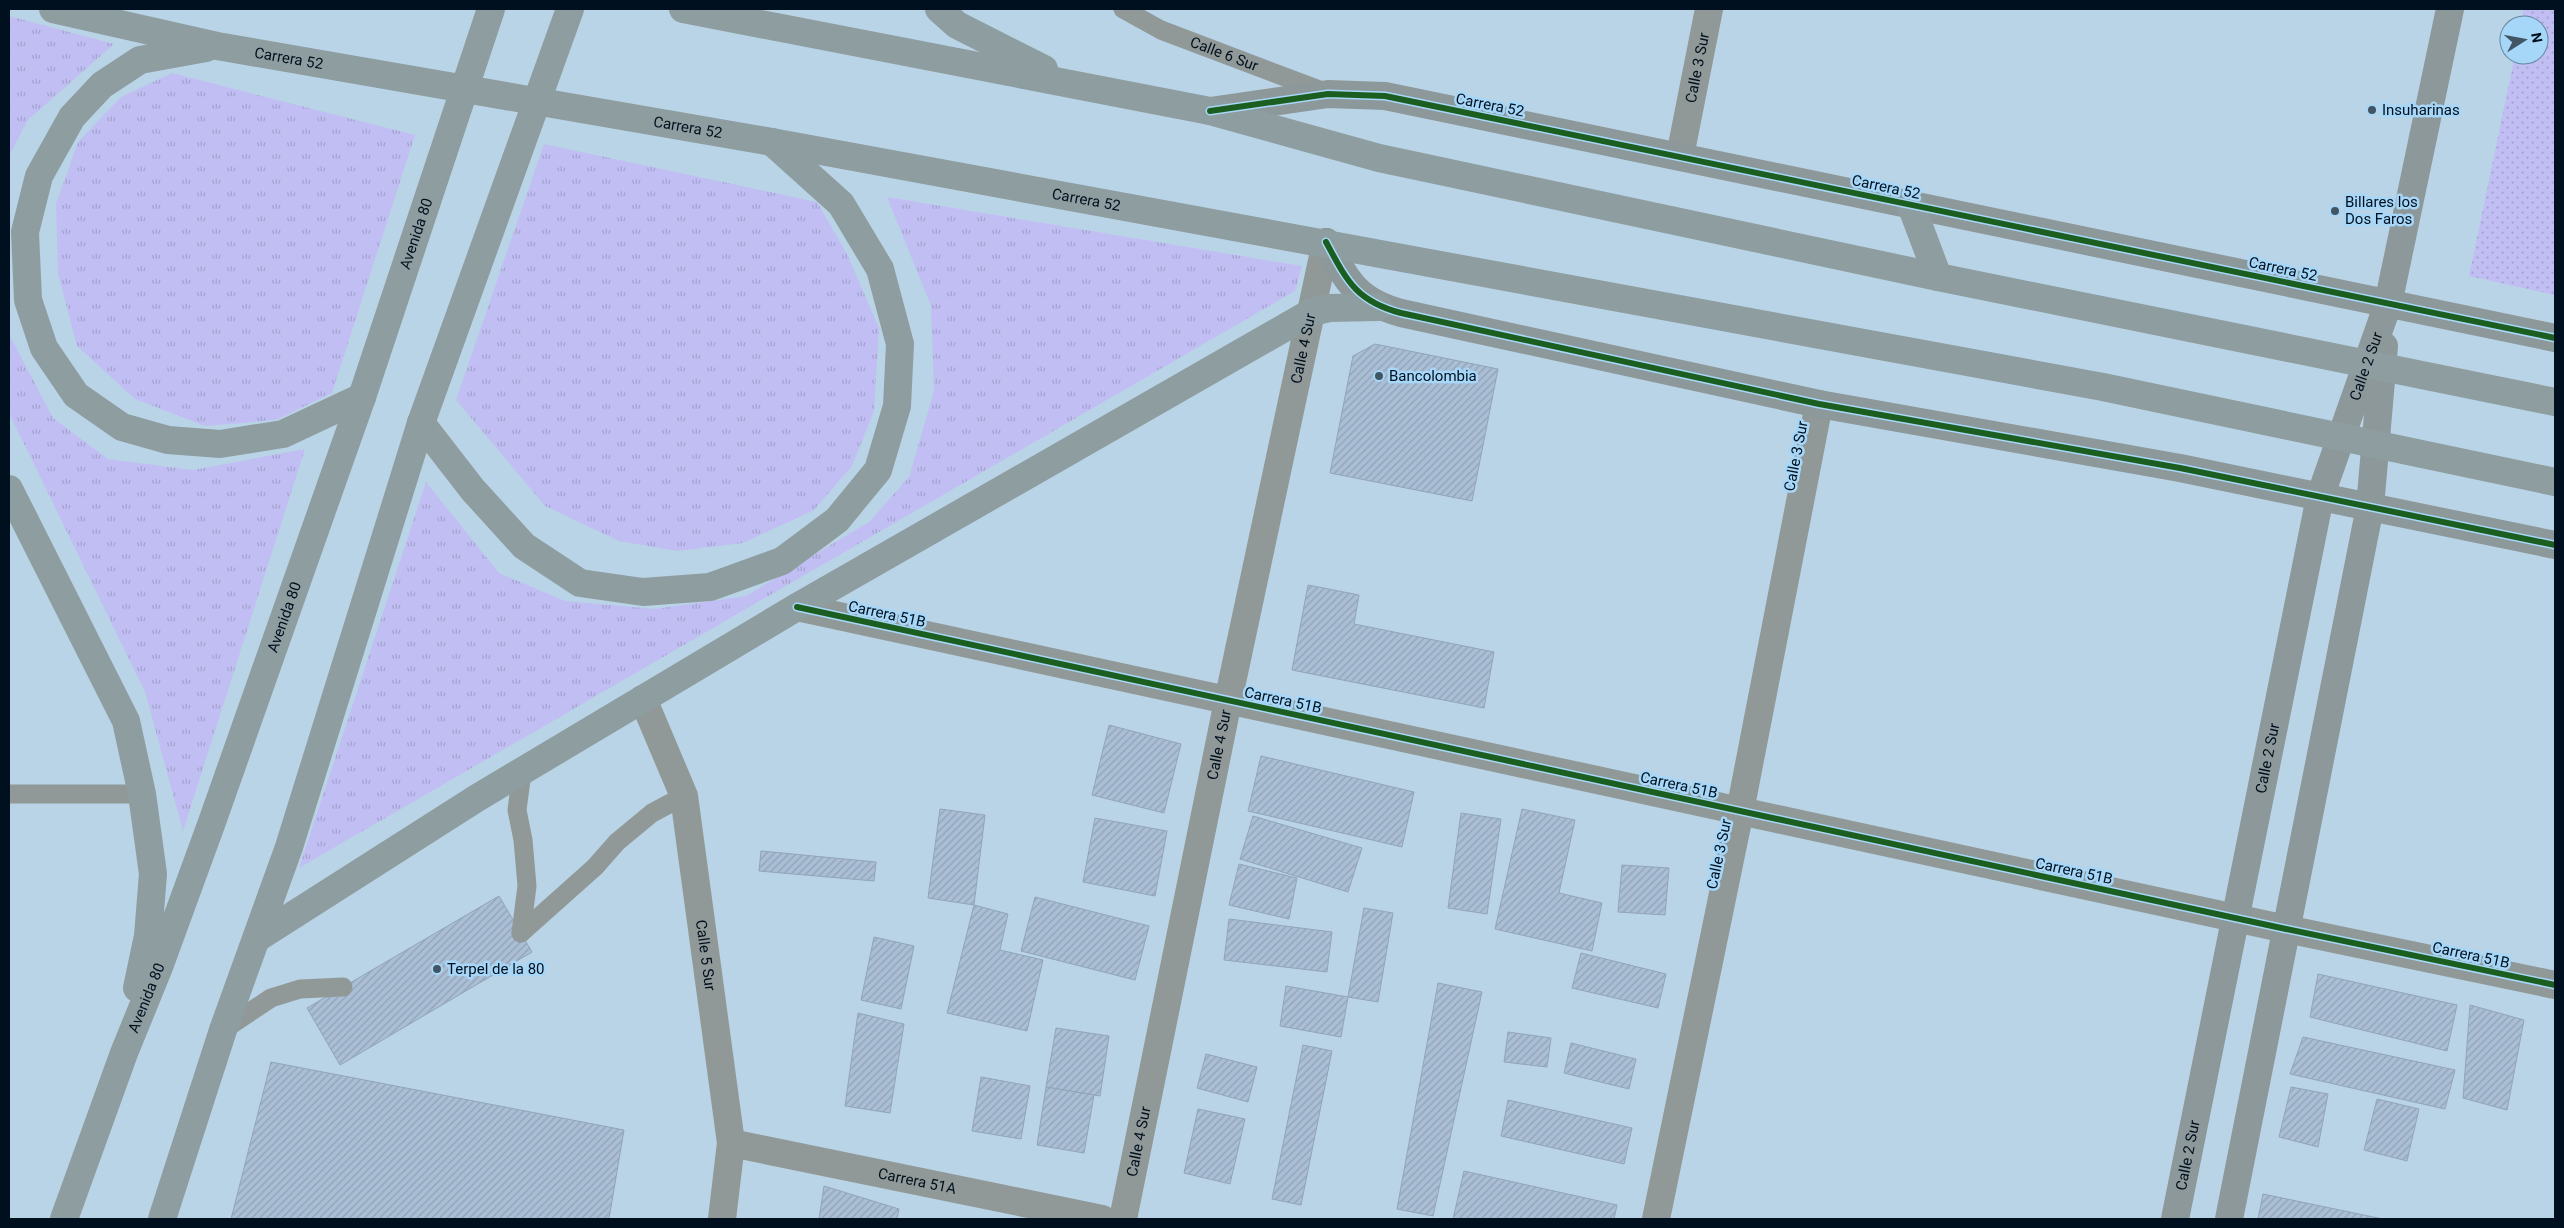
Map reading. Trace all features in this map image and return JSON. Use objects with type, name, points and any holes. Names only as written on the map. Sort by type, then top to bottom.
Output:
[{"type":"main road","name":"Carrera 52","points":[[52,9],[217,46],[772,142],[1326,242],[2093,385],[2555,482]]},
{"type":"main road","name":"Avenida 80","points":[[64,1219],[124,1053],[176,921],[362,397],[491,9]]},
{"type":"main road","points":[[162,1219],[224,1030],[259,937],[292,838],[421,423],[570,9]]},
{"type":"main road","name":"Carrera 52","points":[[683,9],[1210,111],[1378,158],[1938,277],[2555,402]]},
{"type":"main road","points":[[939,9],[957,25],[1072,83]]},
{"type":"main road","points":[[217,46],[140,60],[102,85],[72,117],[39,176],[25,232],[28,300],[44,348],[76,395],[122,427],[168,440],[220,444],[284,434],[362,397]]},
{"type":"main road","points":[[421,423],[473,490],[524,546],[580,583],[643,592],[710,587],[782,561],[837,520],[878,470],[896,406],[900,344],[880,269],[841,204],[772,142]]},
{"type":"main road","points":[[1911,205],[1938,277]]},
{"type":"main road","points":[[259,937],[522,772],[797,607],[1312,312],[1337,308],[1378,307]]},
{"type":"main road","points":[[9,489],[126,721],[142,794],[153,874],[148,936],[124,1053]]},
{"type":"street","name":"Calle 3 Sur","points":[[1680,156],[1710,9]]},
{"type":"street","name":"Calle 2 Sur","points":[[2229,1219],[2370,506],[2375,444],[2375,366],[2450,9]]},
{"type":"street","name":"Carrera 52","points":[[1210,111],[1328,94],[1385,96],[2555,338]]},
{"type":"street","points":[[1326,242],[1345,277],[1361,295],[1378,307],[1819,404],[2180,468],[2555,545]]},
{"type":"street","name":"Calle 4 Sur","points":[[1123,1219],[1228,701],[1326,242]]},
{"type":"street","name":"Calle 2 Sur","points":[[2175,1219],[2320,497],[2342,437],[2375,366]]},
{"type":"street","name":"Calle 3 Sur","points":[[1656,1219],[1740,811],[1819,404]]},
{"type":"street","name":"Carrera 51B","points":[[797,607],[2286,929],[2555,985]]},
{"type":"street","name":"Calle 5 Sur","points":[[643,699],[684,796],[731,1143],[722,1219]]},
{"type":"street","name":"Carrera 51A","points":[[731,1143],[1102,1219]]},
{"type":"lane","name":"Calle 6 Sur","points":[[1123,9],[1161,30],[1328,94]]},
{"type":"lane","points":[[522,772],[517,810],[523,840],[527,886],[520,933],[595,867],[617,842],[652,813],[684,796]]},
{"type":"lane","points":[[9,794],[142,794]]},
{"type":"lane","points":[[224,1030],[271,998],[300,989],[343,987]]},
{"type":"green space","points":[[2524,9],[2555,9],[2555,295],[2469,276],[2513,65],[2549,65],[2549,15],[2523,15]]},
{"type":"green space","points":[[9,16],[114,44],[28,120],[9,156]]},
{"type":"green space","points":[[172,73],[415,135],[332,393],[276,420],[205,426],[135,399],[77,346],[58,274],[56,204],[78,142],[121,97]]},
{"type":"green space","points":[[544,144],[817,202],[847,254],[879,328],[874,411],[852,466],[814,510],[743,543],[677,551],[619,541],[545,506],[456,400]]},
{"type":"green space","points":[[887,197],[1302,266],[1295,291],[299,868],[426,482],[499,573],[565,601],[655,609],[746,596],[869,522],[909,477],[934,391],[931,306]]},
{"type":"green space","points":[[9,334],[53,418],[108,459],[193,470],[305,449],[183,831],[145,692],[9,413]]},
{"type":"building","points":[[1375,344],[1498,369],[1472,501],[1330,473],[1353,356]]},
{"type":"building","points":[[1308,585],[1359,595],[1354,624],[1494,652],[1484,708],[1292,670]]},
{"type":"building","points":[[1109,725],[1181,744],[1164,813],[1092,795]]},
{"type":"building","points":[[1261,756],[1414,792],[1402,847],[1248,811]]},
{"type":"building","points":[[940,809],[985,815],[974,905],[928,898]]},
{"type":"building","points":[[1522,809],[1575,820],[1559,893],[1602,903],[1592,951],[1495,929]]},
{"type":"building","points":[[1461,813],[1501,819],[1487,914],[1448,908]]},
{"type":"building","points":[[1253,816],[1362,848],[1348,892],[1240,859]]},
{"type":"building","points":[[1095,818],[1167,831],[1155,896],[1083,882]]},
{"type":"building","points":[[761,851],[876,862],[874,881],[759,871]]},
{"type":"building","points":[[1239,864],[1297,878],[1289,919],[1229,905]]},
{"type":"building","points":[[1622,865],[1669,868],[1665,915],[1618,912]]},
{"type":"building","name":"Terpel de la 80","points":[[499,896],[532,952],[340,1065],[307,1008]]},
{"type":"building","points":[[1035,897],[1149,926],[1135,980],[1021,951]]},
{"type":"building","points":[[974,905],[1008,914],[1000,950],[1043,960],[1027,1031],[947,1013]]},
{"type":"building","points":[[1364,908],[1393,913],[1378,1002],[1348,997]]},
{"type":"building","points":[[1229,919],[1332,932],[1327,972],[1224,960]]},
{"type":"building","points":[[874,937],[914,946],[901,1009],[861,1000]]},
{"type":"building","points":[[1581,953],[1666,974],[1658,1008],[1572,988]]},
{"type":"building","points":[[2318,974],[2457,1005],[2447,1051],[2310,1017]]},
{"type":"building","points":[[1438,983],[1482,992],[1433,1216],[1397,1209]]},
{"type":"building","points":[[1286,986],[1348,997],[1341,1037],[1280,1026]]},
{"type":"building","points":[[2470,1005],[2524,1020],[2507,1110],[2463,1098]]},
{"type":"building","points":[[858,1013],[904,1024],[890,1113],[845,1106]]},
{"type":"building","points":[[1056,1028],[1109,1036],[1100,1096],[1046,1087]]},
{"type":"building","points":[[1508,1032],[1551,1038],[1547,1067],[1504,1062]]},
{"type":"building","points":[[2303,1037],[2455,1070],[2445,1109],[2290,1074]]},
{"type":"building","points":[[1571,1043],[1636,1059],[1629,1089],[1564,1073]]},
{"type":"building","points":[[1303,1045],[1332,1051],[1301,1205],[1272,1199]]},
{"type":"building","points":[[1206,1054],[1257,1067],[1248,1102],[1197,1088]]},
{"type":"building","points":[[271,1062],[624,1130],[609,1219],[231,1219]]},
{"type":"building","points":[[981,1077],[1030,1086],[1021,1139],[972,1131]]},
{"type":"building","points":[[1046,1087],[1094,1095],[1084,1153],[1037,1145]]},
{"type":"building","points":[[2291,1087],[2328,1094],[2318,1147],[2279,1137]]},
{"type":"building","points":[[2377,1099],[2419,1109],[2407,1161],[2364,1150]]},
{"type":"building","points":[[1508,1100],[1632,1128],[1624,1164],[1501,1136]]},
{"type":"building","points":[[1198,1109],[1245,1119],[1230,1184],[1184,1173]]},
{"type":"building","points":[[1464,1171],[1617,1205],[1614,1219],[1453,1219]]},
{"type":"building","points":[[824,1186],[899,1209],[897,1219],[819,1219]]},
{"type":"building","points":[[2263,1194],[2383,1219],[2258,1219]]},
{"type":"cycle path","points":[[1210,111],[1328,94],[1385,96],[2555,338]]},
{"type":"cycle path","points":[[1326,242],[1340,268],[1354,288],[1373,302],[1401,313],[1819,404],[2180,468],[2555,545]]},
{"type":"cycle path","points":[[797,607],[2286,929],[2555,985]]},
{"type":"place","name":"Insuharinas","points":[[2372,110]]},
{"type":"place","name":"Billares los Dos Faros","points":[[2335,211]]},
{"type":"place","name":"Bancolombia","points":[[1379,376]]},
{"type":"place","name":"Terpel de la 80","points":[[437,969]]}]
